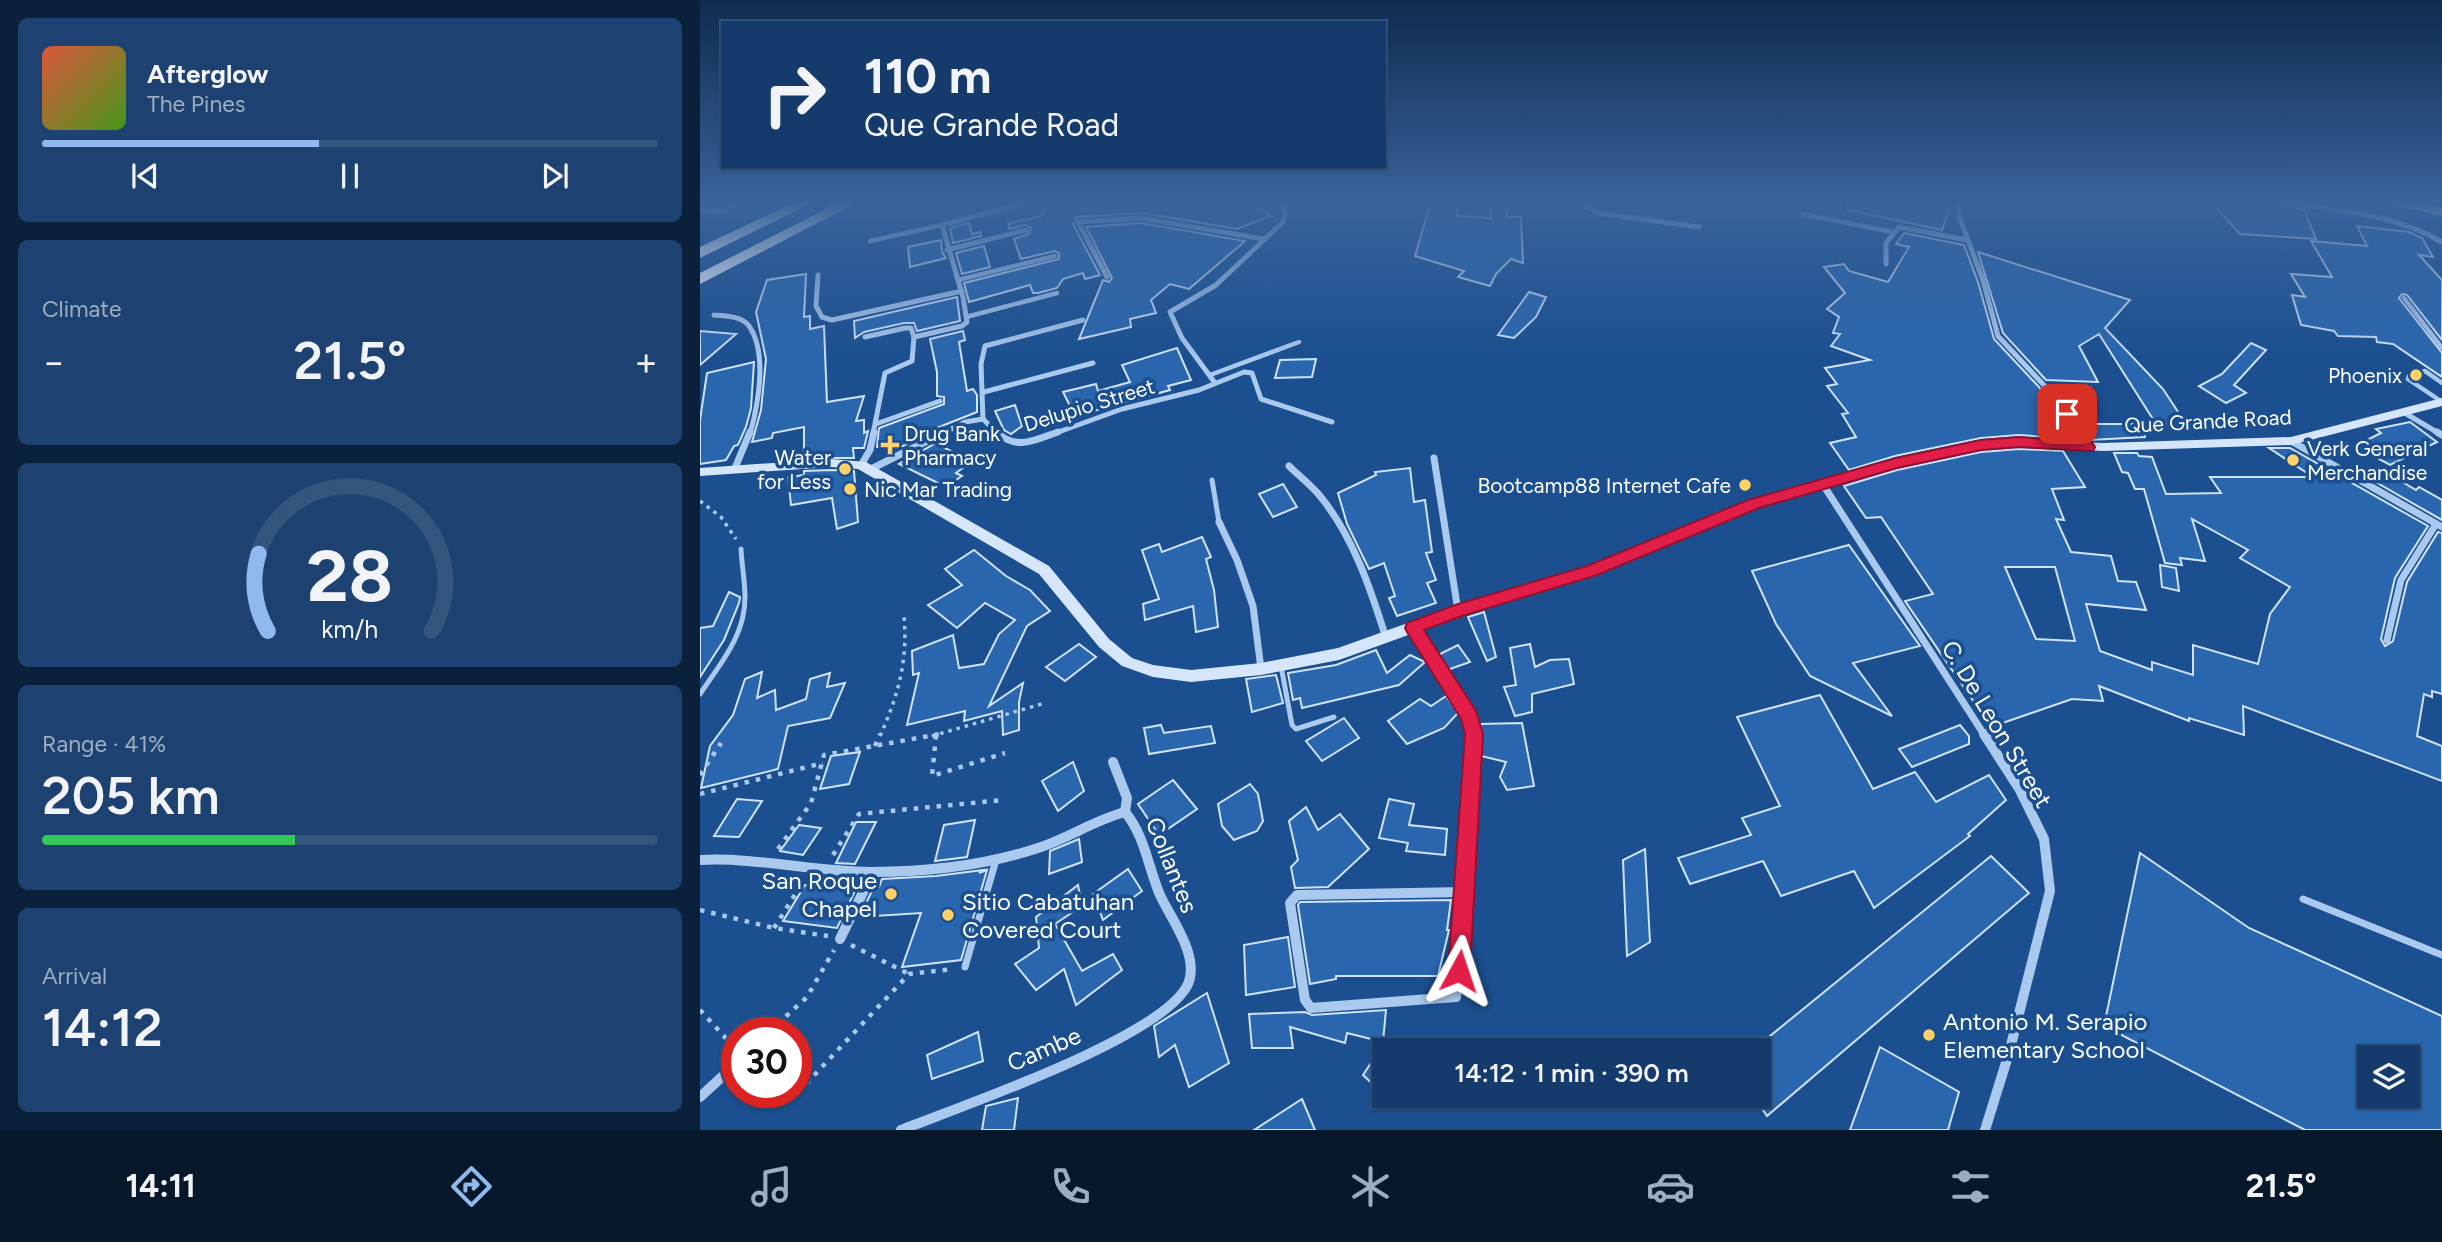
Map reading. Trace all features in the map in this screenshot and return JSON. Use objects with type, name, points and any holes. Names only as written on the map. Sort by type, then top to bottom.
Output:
[{"type":"highway","points":[[700,279],[748,255]]},
{"type":"main road","name":"Que Grande Road","points":[[865,467],[1044,570],[1104,643],[1127,662],[1153,671],[1191,676],[1261,669],[1339,654],[1458,611],[1559,583],[1754,504],[1896,463],[1981,445],[2019,442],[2088,447],[2291,441],[2442,402]]},
{"type":"main road","points":[[700,472],[831,463],[865,467]]},
{"type":"street","points":[[914,337],[966,324],[962,291],[949,255]]},
{"type":"street","points":[[1095,255],[1107,277]]},
{"type":"street","points":[[1216,383],[1182,338],[1170,312],[1216,285],[1248,255]]},
{"type":"street","points":[[1883,255],[1886,264]]},
{"type":"street","points":[[1973,255],[1983,280],[1998,337],[2056,398],[2088,447]]},
{"type":"street","points":[[818,275],[816,306],[822,317],[832,320],[962,291]]},
{"type":"street","points":[[2404,298],[2442,348]]},
{"type":"street","points":[[714,315],[737,318],[749,325],[758,367],[756,414],[746,446],[735,468]]},
{"type":"street","points":[[865,467],[965,422],[983,419],[986,408],[982,357],[985,346],[1083,320]]},
{"type":"street","points":[[865,337],[905,328],[911,328],[914,337],[912,361],[885,373],[865,467]]},
{"type":"street","points":[[984,392],[1093,363]]},
{"type":"street","name":"Delupio Street","points":[[983,419],[1006,442],[1013,445],[1024,444],[1122,409],[1199,390],[1244,372],[1252,373],[1261,399],[1332,422]]},
{"type":"street","points":[[876,424],[940,401]]},
{"type":"street","points":[[2403,412],[2442,435]]},
{"type":"street","points":[[2291,441],[2439,525],[2401,580],[2387,640]]},
{"type":"street","points":[[1434,458],[1458,611]]},
{"type":"street","points":[[1289,466],[1322,498],[1344,535],[1366,579],[1386,638]]},
{"type":"street","name":"C. De Leon Street","points":[[1822,483],[2020,790],[2044,839],[2050,891],[2009,1053],[1985,1130]]},
{"type":"street","points":[[1219,522],[1253,606],[1261,669]]},
{"type":"street","points":[[1413,628],[1469,717],[1474,734],[1466,892],[1456,997],[1311,1008],[1302,991],[1290,903],[1297,895],[1466,892]]},
{"type":"street","name":"Collantes","points":[[1113,762],[1127,797],[1125,812],[1136,823],[1154,881],[1191,962],[1188,985]]},
{"type":"street","points":[[700,860],[719,858],[811,869],[873,872],[996,860],[1045,845],[1108,816],[1125,812]]},
{"type":"street","points":[[840,939],[873,872]]},
{"type":"street","name":"Cambe","points":[[901,1130],[1076,1061],[1174,1005],[1188,985]]},
{"type":"street","points":[[700,1097],[721,1078]]},
{"type":"lane","points":[[958,280],[1055,256]]},
{"type":"lane","points":[[966,317],[1057,293]]},
{"type":"lane","points":[[1210,375],[1299,342]]},
{"type":"lane","points":[[2421,372],[2425,371],[2442,383]]},
{"type":"lane","points":[[2409,376],[2408,379],[2442,402]]},
{"type":"lane","points":[[1212,480],[1219,522]]},
{"type":"lane","points":[[700,694],[738,633],[743,613],[741,549]]},
{"type":"lane","points":[[1281,666],[1292,725],[1296,729],[1334,717]]},
{"type":"lane","points":[[965,967],[996,860]]},
{"type":"lane","points":[[2303,899],[2442,955]]},
{"type":"path","points":[[700,501],[719,513],[729,525],[741,549]]},
{"type":"path","points":[[875,746],[900,688],[906,666],[904,617]]},
{"type":"path","points":[[769,862],[811,803],[824,755],[936,735],[1045,703]]},
{"type":"path","points":[[936,735],[932,776],[1004,753]]},
{"type":"path","points":[[700,775],[721,743]]},
{"type":"path","points":[[700,794],[822,763]]},
{"type":"path","points":[[823,870],[859,814],[1003,800]]},
{"type":"path","points":[[774,928],[811,869]]},
{"type":"path","points":[[700,910],[774,928],[840,939],[909,974],[965,967]]},
{"type":"path","points":[[786,1017],[807,998],[840,939]]},
{"type":"path","points":[[812,1078],[909,974]]},
{"type":"path","points":[[700,1010],[721,1032]]},
{"type":"building","points":[[909,255],[944,255],[946,258],[910,267]]},
{"type":"building","points":[[956,255],[986,255],[990,267],[962,274]]},
{"type":"building","points":[[1020,255],[1039,255],[1021,259]]},
{"type":"building","points":[[1059,255],[1089,255],[1100,275],[1085,279],[1083,273],[1063,279],[1057,288],[1038,293],[1033,293],[1030,285],[969,302],[964,283],[1059,259]]},
{"type":"building","points":[[1100,255],[1229,255],[1189,289],[1170,284],[1151,300],[1156,313],[1130,319],[1131,327],[1079,339],[1103,280],[1109,282],[1112,278]]},
{"type":"building","points":[[1523,255],[1523,263],[1511,259],[1496,274],[1490,286],[1458,277],[1464,271],[1415,256]]},
{"type":"building","points":[[1904,255],[1968,255],[1994,339],[2039,387],[2075,439],[2019,435],[1981,438],[1895,456],[1849,470],[1830,443],[1856,437],[1842,414],[1848,413],[1827,386],[1837,384],[1825,368],[1870,360],[1831,346],[1840,334],[1833,333],[1839,317],[1827,309],[1845,293],[1824,267],[1844,264],[1849,271],[1888,282]]},
{"type":"building","points":[[1979,255],[1987,255],[2130,300],[2105,328],[2163,389],[2186,424],[2156,424],[2099,334],[2079,346],[2098,382],[2046,380],[2003,333]]},
{"type":"building","points":[[2319,255],[2432,255],[2433,257],[2419,255],[2442,280],[2442,340],[2407,295],[2402,294],[2399,298],[2442,353],[2442,377],[2393,344],[2377,342],[2376,337],[2338,336],[2334,331],[2301,325],[2292,295],[2305,297],[2291,274],[2332,277]]},
{"type":"building","points":[[806,274],[804,317],[810,316],[810,329],[824,326],[827,402],[864,396],[856,421],[864,420],[864,433],[868,431],[864,448],[853,448],[854,458],[804,458],[804,427],[773,433],[772,438],[752,442],[761,410],[766,359],[756,312],[767,280]]},
{"type":"building","points":[[1529,292],[1546,297],[1536,317],[1514,338],[1498,335]]},
{"type":"building","points":[[957,297],[960,321],[917,331],[914,323],[904,323],[864,332],[855,338],[854,321]]},
{"type":"building","points":[[700,331],[736,334],[700,365]]},
{"type":"building","points":[[963,331],[965,340],[959,342],[967,391],[973,389],[977,395],[977,412],[919,435],[922,436],[903,446],[877,447],[879,428],[944,404],[944,397],[937,396],[937,372],[930,339]]},
{"type":"building","points":[[2251,343],[2266,350],[2234,385],[2246,393],[2226,403],[2199,386],[2222,374]]},
{"type":"building","points":[[1177,348],[1191,380],[1168,386],[1170,390],[1075,416],[1063,392],[1096,384],[1098,391],[1130,382],[1122,365]]},
{"type":"building","points":[[1316,359],[1312,377],[1275,378],[1280,360]]},
{"type":"building","points":[[754,362],[751,408],[738,445],[734,446],[726,460],[700,464],[700,420],[707,373]]},
{"type":"building","points":[[1015,405],[1022,426],[1011,434],[1004,430],[995,411]]},
{"type":"building","points":[[2091,418],[2094,424],[2145,424],[2145,437],[2090,440],[2076,419]]},
{"type":"building","points":[[2410,422],[2437,442],[2390,465],[2355,446],[2381,433],[2376,429]]},
{"type":"building","points":[[936,443],[971,462],[956,473],[962,476],[946,487],[899,464]]},
{"type":"building","points":[[2269,448],[2290,448],[2428,526],[2395,578],[2381,639],[2385,646],[2393,641],[2407,582],[2438,532],[2442,533],[2442,694],[2432,691],[2432,697],[2424,694],[2417,736],[2442,746],[2442,781],[2243,706],[2244,735],[2189,718],[2189,721],[2099,686],[2103,701],[2072,699],[1991,727],[1905,601],[1933,594],[1881,517],[1866,518],[1844,486],[1897,470],[1981,452],[2019,449],[2063,451],[2085,487],[2052,489],[2064,520],[2056,519],[2071,552],[2111,556],[2118,581],[2136,582],[2146,610],[2086,604],[2100,651],[2152,670],[2152,662],[2193,675],[2193,645],[2258,664],[2270,614],[2290,587],[2240,558],[2248,550],[2192,519],[2205,561],[2180,558],[2182,565],[2165,563],[2144,489],[2135,489],[2128,473],[2122,472],[2114,453],[2137,453],[2139,456],[2152,457],[2166,494],[2221,493],[2210,477],[2313,477]],"holes":[[[2005,567],[2055,567],[2075,641],[2036,639]]]},
{"type":"building","points":[[2377,467],[2416,490],[2419,487],[2442,500],[2442,520],[2365,476]]},
{"type":"building","points":[[1410,468],[1414,502],[1425,500],[1432,552],[1426,553],[1436,580],[1427,583],[1436,603],[1397,616],[1389,598],[1395,596],[1384,563],[1369,569],[1347,524],[1338,493],[1376,475],[1375,472]]},
{"type":"building","points":[[804,471],[854,471],[858,522],[837,529],[832,498],[791,505],[788,477],[804,475]]},
{"type":"building","points":[[1283,484],[1297,507],[1273,517],[1259,494]]},
{"type":"building","points":[[1202,537],[1211,557],[1206,559],[1214,590],[1218,627],[1196,632],[1193,606],[1145,620],[1143,604],[1159,599],[1142,550],[1159,544],[1162,552]]},
{"type":"building","points":[[1849,545],[1920,646],[1853,663],[1892,716],[1810,676],[1776,624],[1752,571]]},
{"type":"building","points":[[974,550],[1006,576],[1030,590],[1050,611],[1027,626],[989,706],[1023,683],[1019,702],[1019,730],[1003,735],[1002,711],[964,721],[965,711],[907,725],[919,673],[913,675],[912,651],[953,635],[959,668],[984,664],[999,634],[1015,620],[985,603],[957,628],[928,605],[962,585],[945,569]]},
{"type":"building","points":[[2160,565],[2176,568],[2179,591],[2162,587]]},
{"type":"building","points":[[729,592],[740,597],[739,603],[724,640],[700,677],[700,628],[713,626]]},
{"type":"building","points":[[1484,612],[1496,657],[1487,661],[1468,617]]},
{"type":"building","points":[[1079,644],[1096,657],[1065,681],[1046,667]]},
{"type":"building","points":[[1530,644],[1535,667],[1550,660],[1569,659],[1574,684],[1532,694],[1532,712],[1515,716],[1504,687],[1516,685],[1510,648]]},
{"type":"building","points":[[1458,645],[1470,662],[1447,670],[1438,655]]},
{"type":"building","points":[[1376,650],[1387,673],[1410,655],[1425,662],[1399,685],[1302,708],[1300,698],[1293,700],[1288,673],[1336,665]]},
{"type":"building","points":[[762,672],[757,698],[775,690],[776,710],[806,699],[810,679],[830,673],[827,687],[845,683],[830,718],[788,726],[778,769],[701,788],[710,746],[733,715],[745,679]]},
{"type":"building","points":[[1276,675],[1283,703],[1252,712],[1246,679]]},
{"type":"building","points":[[1820,695],[1873,789],[1915,772],[1936,802],[1989,775],[2006,800],[1968,834],[1970,836],[1874,908],[1854,871],[1781,896],[1763,861],[1690,884],[1678,858],[1751,835],[1742,818],[1780,806],[1737,717]]},
{"type":"building","points":[[1446,696],[1458,713],[1444,728],[1407,744],[1388,721],[1420,699],[1431,706]]},
{"type":"building","points":[[1344,718],[1359,738],[1322,761],[1306,741]]},
{"type":"building","points":[[1522,723],[1534,786],[1507,790],[1500,777],[1506,762],[1481,756],[1480,724]]},
{"type":"building","points":[[1161,725],[1164,733],[1211,726],[1215,743],[1149,754],[1144,728]]},
{"type":"building","points":[[1960,725],[1969,736],[1969,744],[1912,767],[1899,749]]},
{"type":"building","points":[[860,752],[849,784],[820,789],[831,756]]},
{"type":"building","points":[[1073,762],[1084,791],[1058,811],[1042,781]]},
{"type":"building","points":[[1173,780],[1197,809],[1159,835],[1138,804]]},
{"type":"building","points":[[1250,784],[1258,794],[1263,821],[1257,831],[1234,840],[1222,826],[1218,804]]},
{"type":"building","points":[[737,799],[762,801],[739,837],[714,836]]},
{"type":"building","points":[[1389,799],[1414,804],[1409,825],[1447,829],[1445,855],[1406,851],[1408,843],[1379,838]]},
{"type":"building","points":[[1306,807],[1318,830],[1340,814],[1369,849],[1328,887],[1295,888],[1291,867],[1298,860],[1289,821]]},
{"type":"building","points":[[975,820],[967,857],[935,861],[944,825]]},
{"type":"building","points":[[856,822],[876,822],[855,864],[836,863]]},
{"type":"building","points":[[799,825],[821,828],[803,855],[780,851]]},
{"type":"building","points":[[1079,839],[1082,862],[1049,874],[1050,851]]},
{"type":"building","points":[[1645,849],[1650,942],[1627,956],[1623,860]]},
{"type":"building","points":[[2140,853],[2249,928],[2442,1016],[2442,1130],[2305,1130],[2104,1026]]},
{"type":"building","points":[[1991,856],[2029,893],[1767,1116],[1762,1108],[1771,1108],[1771,1038],[1768,1038]]},
{"type":"building","points":[[1128,869],[1142,891],[1103,920],[1093,894]]},
{"type":"building","name":"Sitio Cabatuhan Covered Court","points":[[983,870],[979,873],[987,870],[961,960],[902,967],[921,913],[859,917],[874,887],[879,887],[882,879]]},
{"type":"building","points":[[829,877],[848,879],[846,884],[858,885],[837,928],[783,921],[805,885],[824,887]]},
{"type":"building","points":[[1078,885],[1082,906],[1055,924],[1082,971],[1113,954],[1122,970],[1076,1005],[1064,969],[1036,990],[1015,964],[1039,948],[1036,917]]},
{"type":"building","points":[[1451,900],[1449,930],[1438,976],[1336,976],[1336,979],[1310,984],[1298,905],[1300,902]]},
{"type":"building","points":[[1288,937],[1295,987],[1246,995],[1244,945]]},
{"type":"building","points":[[1207,993],[1229,1063],[1189,1087],[1175,1045],[1159,1057],[1154,1026]]},
{"type":"building","points":[[1386,1010],[1383,1038],[1372,1039],[1347,1033],[1345,1043],[1290,1027],[1293,1048],[1252,1048],[1249,1014],[1305,1012],[1312,1015]]},
{"type":"building","points":[[978,1032],[983,1061],[932,1079],[927,1055]]},
{"type":"building","points":[[1880,1047],[1959,1092],[1948,1130],[1850,1130]]},
{"type":"building","points":[[1372,1061],[1372,1083],[1363,1075]]},
{"type":"building","points":[[1018,1098],[1014,1130],[982,1130],[986,1106]]},
{"type":"building","points":[[1302,1099],[1315,1130],[1254,1130]]},
{"type":"place","name":"Phoenix","points":[[2416,375]]},
{"type":"place","name":"Drug Bank Pharmacy","points":[[890,445]]},
{"type":"place","name":"Verk General Merchandise","points":[[2293,460]]},
{"type":"place","name":"Water for Less","points":[[845,469]]},
{"type":"place","name":"Bootcamp88 Internet Cafe","points":[[1745,485]]},
{"type":"place","name":"Nic Mar Trading","points":[[850,489]]},
{"type":"place","name":"San Roque Chapel","points":[[891,894]]},
{"type":"place","name":"Sitio Cabatuhan Covered Court","points":[[948,915]]},
{"type":"place","name":"Antonio M. Serapio Elementary School","points":[[1929,1035]]},
{"type":"route","points":[[1459,971],[1474,734],[1469,717],[1413,628],[1519,592],[1559,583],[1754,504],[1896,463],[1981,445],[2019,442],[2088,447],[2067,414]]}]
